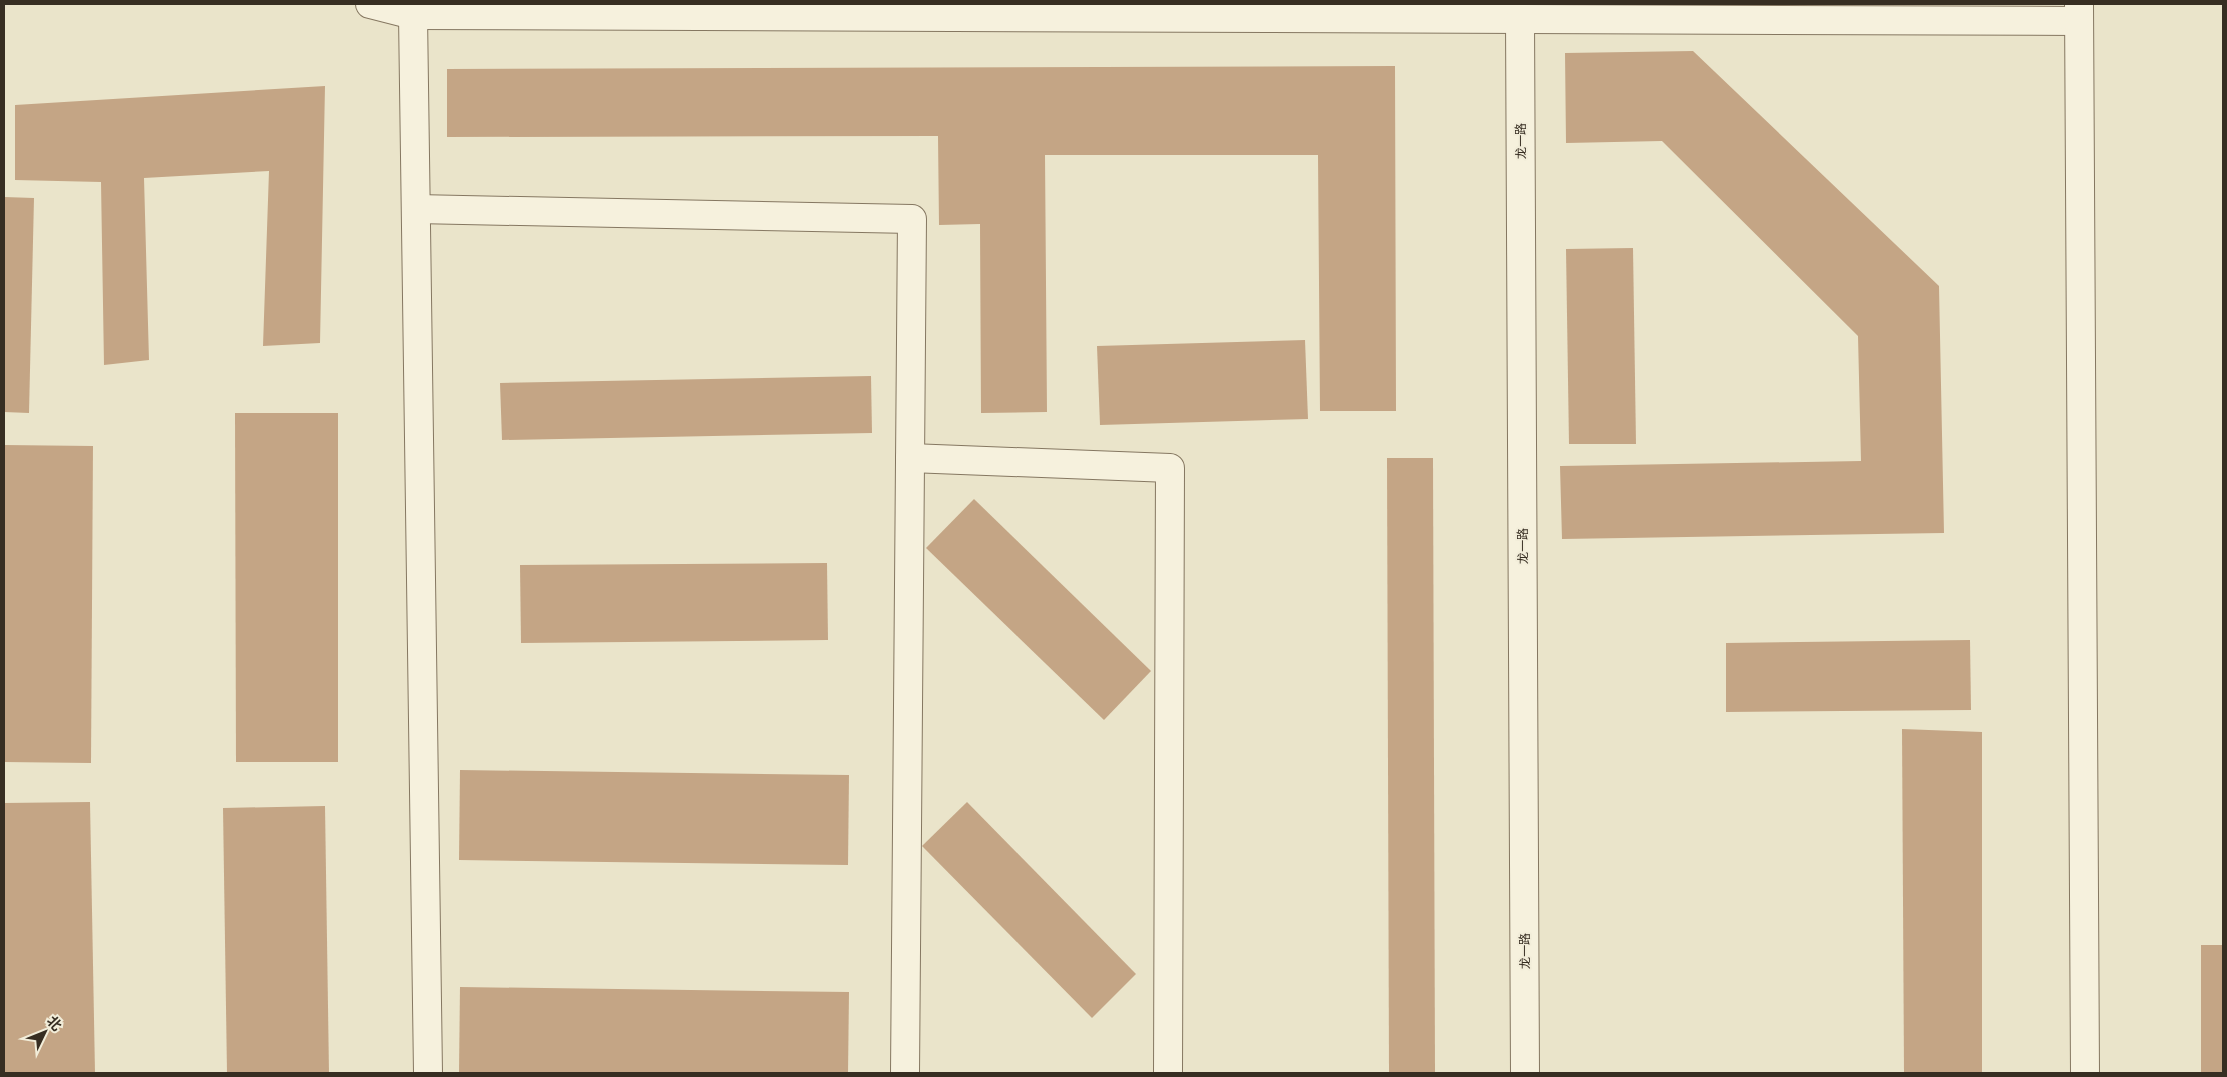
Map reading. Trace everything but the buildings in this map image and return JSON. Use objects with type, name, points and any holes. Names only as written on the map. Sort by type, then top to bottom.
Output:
[{"type":"street","points":[[370,4],[413,16],[1520,19],[2079,12],[2085,1073]]},
{"type":"street","points":[[413,16],[428,1073]]},
{"type":"street","name":"龙一路","points":[[1520,19],[1525,1073]]},
{"type":"street","points":[[416,209],[912,219],[905,1073]]},
{"type":"street","points":[[910,458],[1170,468],[1168,1073]]}]
